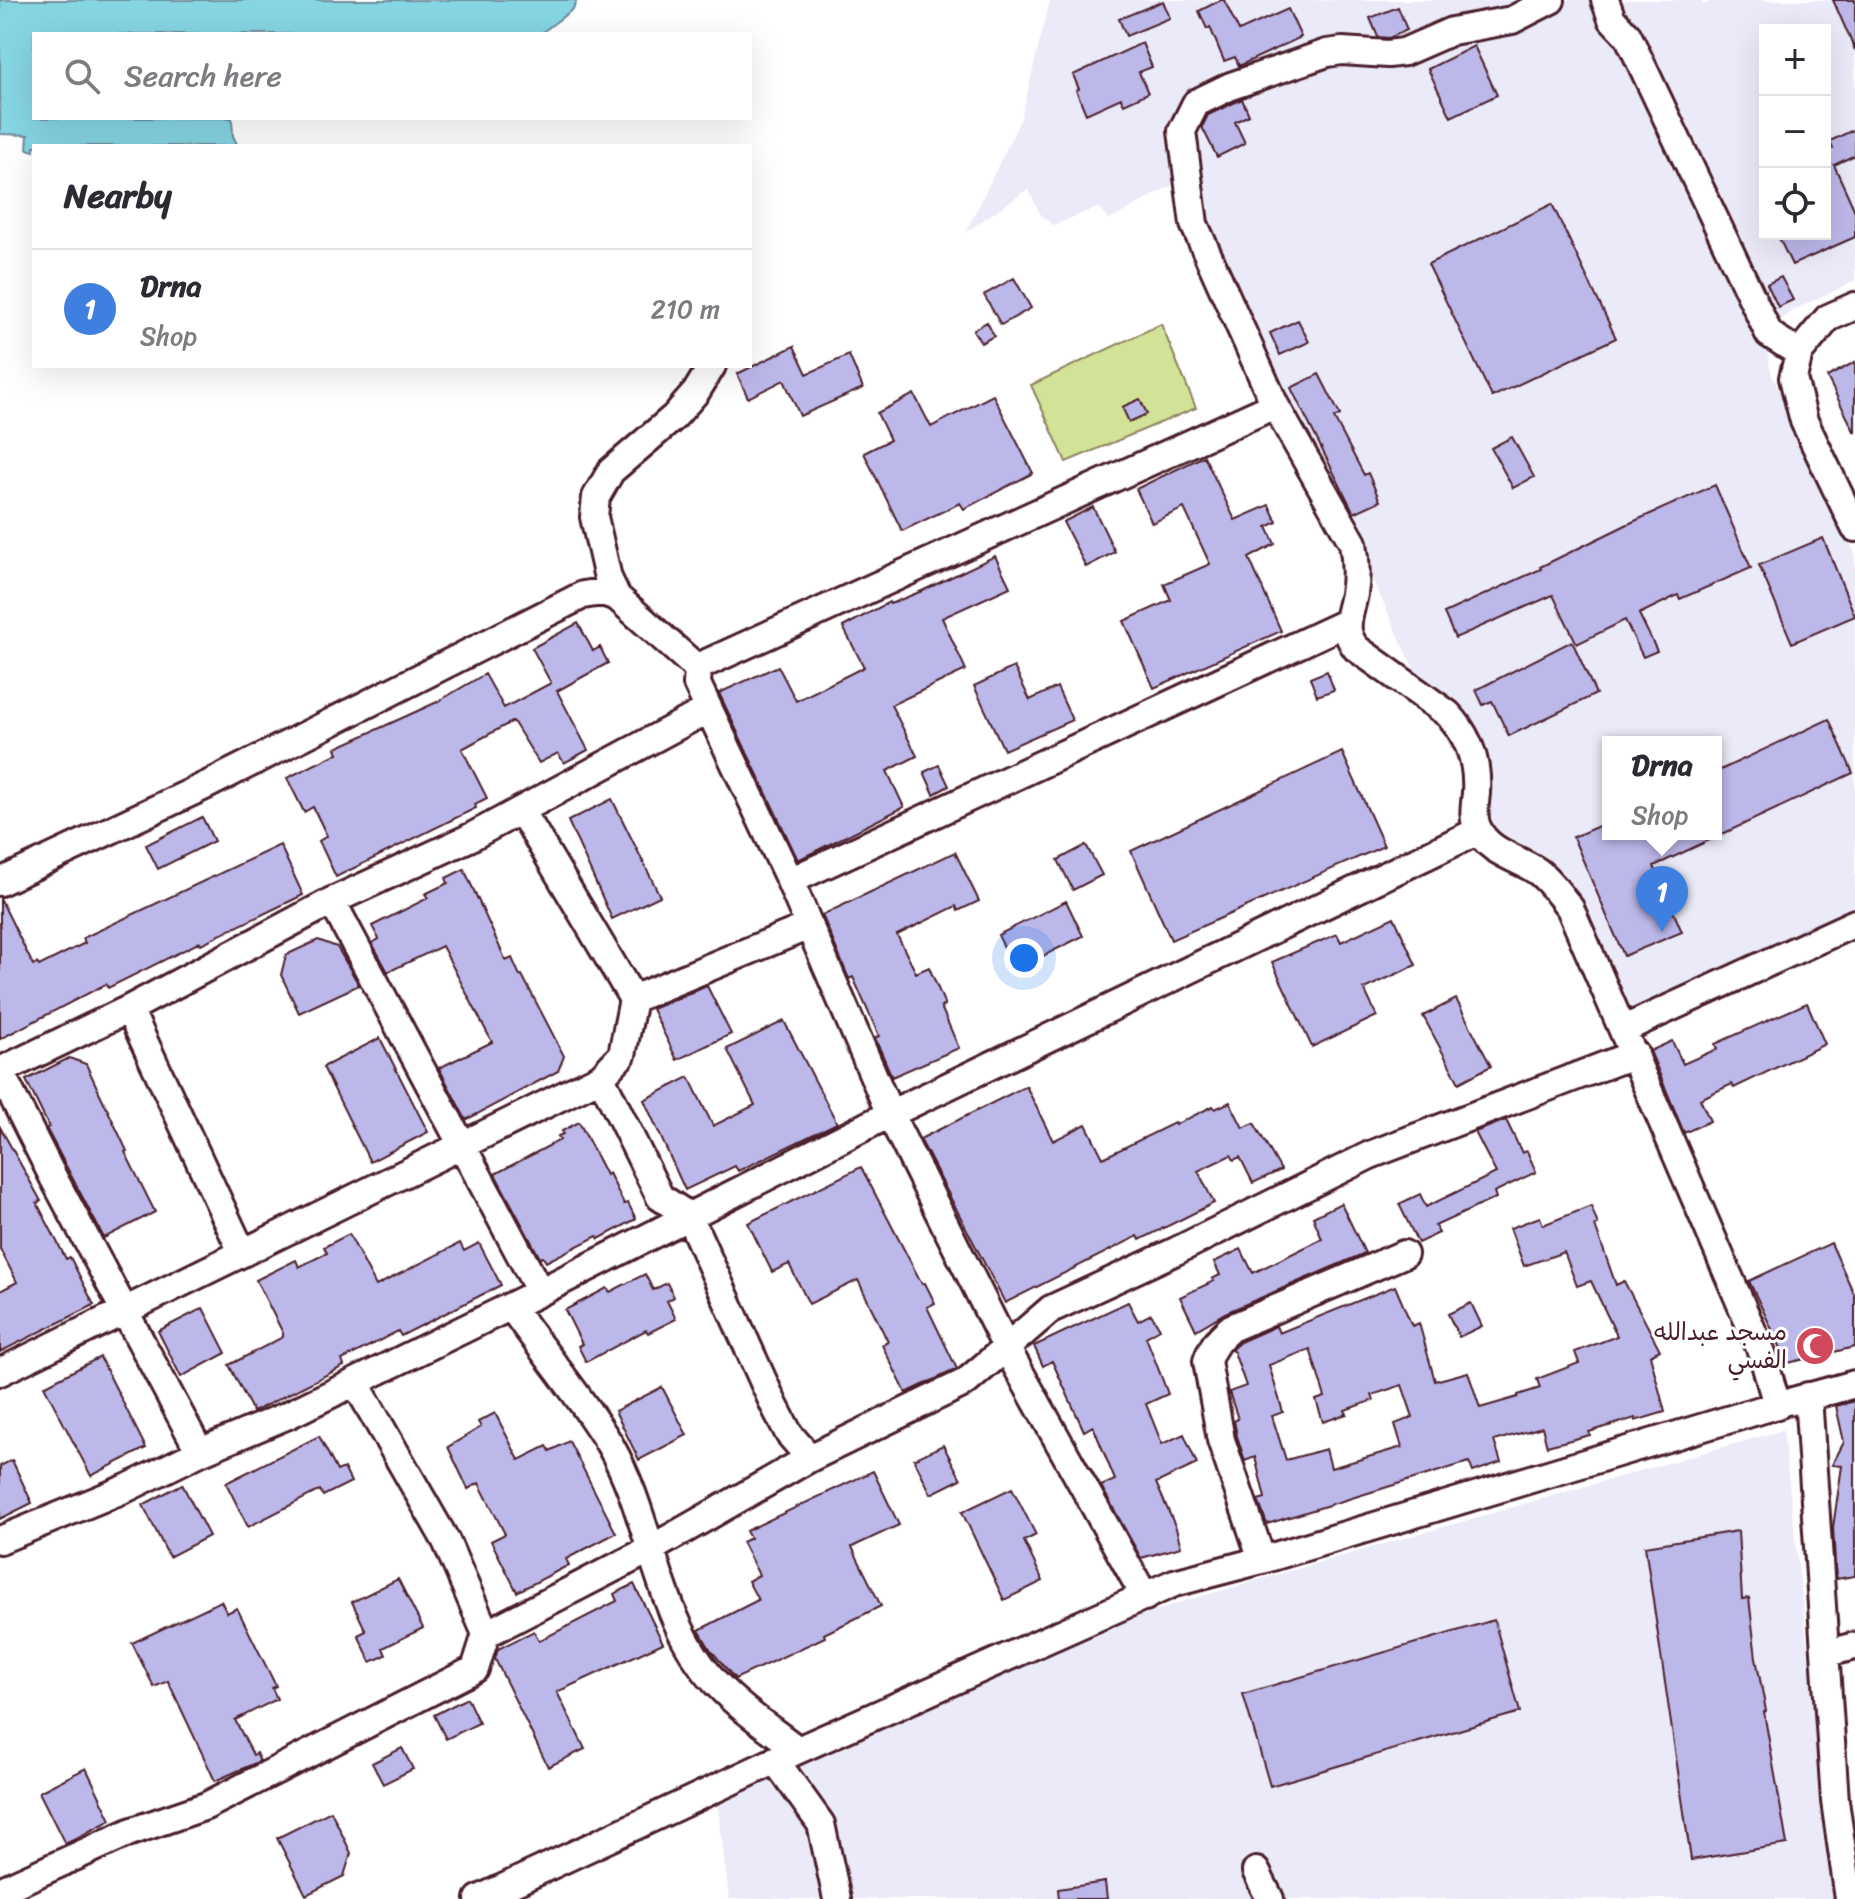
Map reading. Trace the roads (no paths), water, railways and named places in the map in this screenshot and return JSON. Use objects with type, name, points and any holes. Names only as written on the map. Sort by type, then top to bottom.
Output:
[{"type":"street","points":[[1551,0],[1512,20],[1452,31],[1404,52],[1327,53],[1231,86],[1196,103],[1182,131],[1194,224],[1275,405],[1353,543],[1357,563],[1354,595],[1345,623],[1348,639],[1448,714],[1458,725],[1472,753],[1477,781],[1475,818],[1478,831],[1491,845],[1539,872],[1570,908],[1762,1353],[1777,1405]]},
{"type":"street","points":[[1605,0],[1612,19],[1628,36],[1769,334],[1799,353]]},
{"type":"street","points":[[1853,521],[1804,421],[1793,378],[1799,353],[1828,318],[1855,306]]},
{"type":"street","points":[[698,669],[617,597],[602,558],[594,517],[596,497],[611,471],[674,417],[696,392],[711,368]]},
{"type":"street","points":[[1145,1597],[1007,1349],[890,1114],[790,881],[697,684],[696,675],[698,669],[729,652],[1275,405]]},
{"type":"street","points":[[0,882],[242,768],[583,595],[602,592],[617,597]]},
{"type":"street","points":[[790,881],[1345,623]]},
{"type":"street","points":[[200,1452],[0,1071],[129,1009],[332,901],[469,838],[709,709]]},
{"type":"street","points":[[0,1372],[601,1077],[622,1055],[633,999],[521,810]]},
{"type":"street","points":[[0,1540],[127,1488],[355,1382],[890,1114],[1478,831]]},
{"type":"street","points":[[332,901],[540,1292]]},
{"type":"street","points":[[1624,1029],[1855,923]]},
{"type":"street","points":[[633,999],[809,926]]},
{"type":"street","points":[[129,1009],[242,1252]]},
{"type":"street","points":[[486,1634],[649,1550],[810,1458],[966,1382],[1051,1309],[1370,1155],[1635,1054]]},
{"type":"street","points":[[601,1077],[660,1197],[689,1216],[784,1424],[810,1458]]},
{"type":"street","points":[[1262,1560],[1221,1440],[1207,1361],[1211,1350],[1231,1328],[1404,1254]]},
{"type":"street","points":[[511,1306],[557,1366],[611,1446],[635,1498],[649,1550],[693,1653],[717,1685],[786,1755],[821,1824],[837,1899]]},
{"type":"street","points":[[2,1890],[130,1832],[206,1806],[475,1669],[486,1634],[446,1541],[355,1382]]},
{"type":"street","points":[[479,1899],[786,1755],[1174,1583],[1262,1560],[1855,1384]]},
{"type":"street","points":[[1808,1396],[1827,1653],[1845,1798],[1849,1899]]},
{"type":"street","points":[[1827,1653],[1855,1646]]},
{"type":"street","points":[[1256,1871],[1270,1899]]},
{"type":"water","points":[[0,0],[577,0],[573,9],[543,32],[32,32],[32,120],[232,120],[237,144],[32,144],[32,150],[27,149],[28,135],[0,134]]},
{"type":"place","name":"Drna","points":[[1662,932]]},
{"type":"place","name":"مسجد عبدالله الفسي","points":[[1815,1346]]}]
